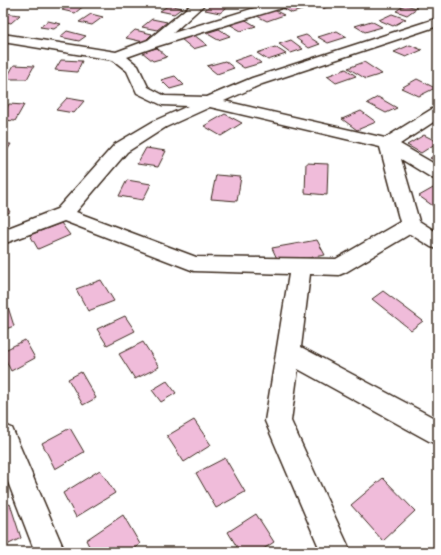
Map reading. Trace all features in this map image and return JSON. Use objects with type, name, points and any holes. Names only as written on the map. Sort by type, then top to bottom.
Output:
[{"type":"street","points":[[153,43],[200,3]]},
{"type":"street","points":[[3,38],[117,56],[153,43],[284,3]]},
{"type":"street","points":[[3,237],[64,214],[121,148],[160,124],[257,81],[438,22]]},
{"type":"street","points":[[117,56],[133,69],[142,90],[162,100],[207,102],[388,144],[438,174]]},
{"type":"street","points":[[388,144],[438,112]]},
{"type":"street","points":[[388,144],[410,225],[438,242]]},
{"type":"street","points":[[64,214],[194,264],[339,267],[410,225]]},
{"type":"street","points":[[301,266],[278,421],[336,552]]},
{"type":"street","points":[[288,352],[438,433]]},
{"type":"street","points":[[3,436],[50,552]]},
{"type":"building","points":[[72,3],[85,5],[75,13],[62,10]]},
{"type":"building","points":[[213,3],[231,4],[220,13],[205,10]]},
{"type":"building","points":[[295,3],[305,9],[292,13],[281,7]]},
{"type":"building","points":[[335,3],[323,9],[312,4]]},
{"type":"building","points":[[169,5],[182,8],[174,14],[160,11]]},
{"type":"building","points":[[405,5],[417,8],[407,15],[396,11]]},
{"type":"building","points":[[274,10],[284,15],[267,21],[257,16]]},
{"type":"building","points":[[3,13],[20,15],[11,23],[3,21]]},
{"type":"building","points":[[91,14],[103,17],[92,25],[79,22]]},
{"type":"building","points":[[392,14],[406,19],[393,26],[379,20]]},
{"type":"building","points":[[152,19],[167,22],[157,30],[142,27]]},
{"type":"building","points":[[244,19],[256,26],[241,31],[229,24]]},
{"type":"building","points":[[48,21],[61,24],[54,29],[40,27]]},
{"type":"building","points":[[371,21],[382,27],[365,32],[355,26]]},
{"type":"building","points":[[219,29],[230,36],[218,40],[206,33]]},
{"type":"building","points":[[135,30],[152,34],[144,42],[126,38]]},
{"type":"building","points":[[67,31],[86,36],[79,41],[60,37]]},
{"type":"building","points":[[337,31],[347,37],[328,43],[318,37]]},
{"type":"building","points":[[194,35],[207,45],[193,49],[181,39]]},
{"type":"building","points":[[306,35],[320,44],[309,48],[296,38]]},
{"type":"building","points":[[291,40],[303,49],[291,53],[279,44]]},
{"type":"building","points":[[410,45],[422,50],[406,57],[394,52]]},
{"type":"building","points":[[275,47],[286,54],[268,60],[257,53]]},
{"type":"building","points":[[157,48],[167,57],[153,61],[142,52]]},
{"type":"building","points":[[251,55],[261,63],[244,68],[234,61]]},
{"type":"building","points":[[61,60],[82,61],[77,72],[55,70]]},
{"type":"building","points":[[225,61],[234,68],[217,74],[207,66]]},
{"type":"building","points":[[364,62],[382,74],[366,79],[348,68]]},
{"type":"building","points":[[14,65],[34,66],[27,79],[6,79]]},
{"type":"building","points":[[346,69],[356,76],[336,83],[327,76]]},
{"type":"building","points":[[175,76],[184,85],[170,89],[161,80]]},
{"type":"building","points":[[417,79],[435,88],[419,96],[401,88]]},
{"type":"building","points":[[378,97],[397,108],[386,113],[367,103]]},
{"type":"building","points":[[67,98],[84,101],[74,113],[56,110]]},
{"type":"building","points":[[9,104],[24,105],[15,121],[3,120],[3,115]]},
{"type":"building","points":[[361,111],[376,122],[357,130],[342,119]]},
{"type":"building","points":[[225,114],[242,123],[221,136],[204,126]]},
{"type":"building","points":[[424,135],[438,142],[421,153],[407,145]]},
{"type":"building","points":[[3,144],[11,144],[3,157]]},
{"type":"building","points":[[146,148],[166,151],[158,167],[137,164]]},
{"type":"building","points":[[438,153],[438,162],[430,158]]},
{"type":"building","points":[[306,163],[328,164],[327,195],[305,193]]},
{"type":"building","points":[[216,175],[241,177],[237,201],[211,199]]},
{"type":"building","points":[[127,180],[151,184],[143,200],[119,196]]},
{"type":"building","points":[[435,187],[438,189],[438,207],[436,208],[419,196]]},
{"type":"building","points":[[3,203],[10,212],[3,215]]},
{"type":"building","points":[[61,223],[70,235],[38,249],[30,235]]},
{"type":"building","points":[[317,240],[325,255],[279,263],[272,248]]},
{"type":"building","points":[[101,280],[114,301],[88,311],[76,289]]},
{"type":"building","points":[[383,291],[423,321],[411,330],[372,299]]},
{"type":"building","points":[[7,304],[14,326],[3,330],[3,306]]},
{"type":"building","points":[[125,316],[135,331],[107,345],[97,329]]},
{"type":"building","points":[[25,340],[35,358],[11,371],[3,355],[3,351]]},
{"type":"building","points":[[143,342],[159,367],[135,379],[119,354]]},
{"type":"building","points":[[81,372],[96,398],[83,405],[68,379]]},
{"type":"building","points":[[167,381],[176,393],[161,402],[152,390]]},
{"type":"building","points":[[194,420],[211,445],[184,462],[167,436]]},
{"type":"building","points":[[70,428],[84,452],[55,469],[42,443]]},
{"type":"building","points":[[225,458],[245,492],[216,508],[196,473]]},
{"type":"building","points":[[100,470],[115,493],[76,517],[63,493]]},
{"type":"building","points":[[383,478],[415,511],[383,541],[351,505]]},
{"type":"building","points":[[10,504],[21,538],[3,547],[3,507]]},
{"type":"building","points":[[256,514],[274,542],[259,552],[240,552],[228,532]]},
{"type":"building","points":[[123,515],[140,544],[129,552],[92,552],[86,540]]}]
